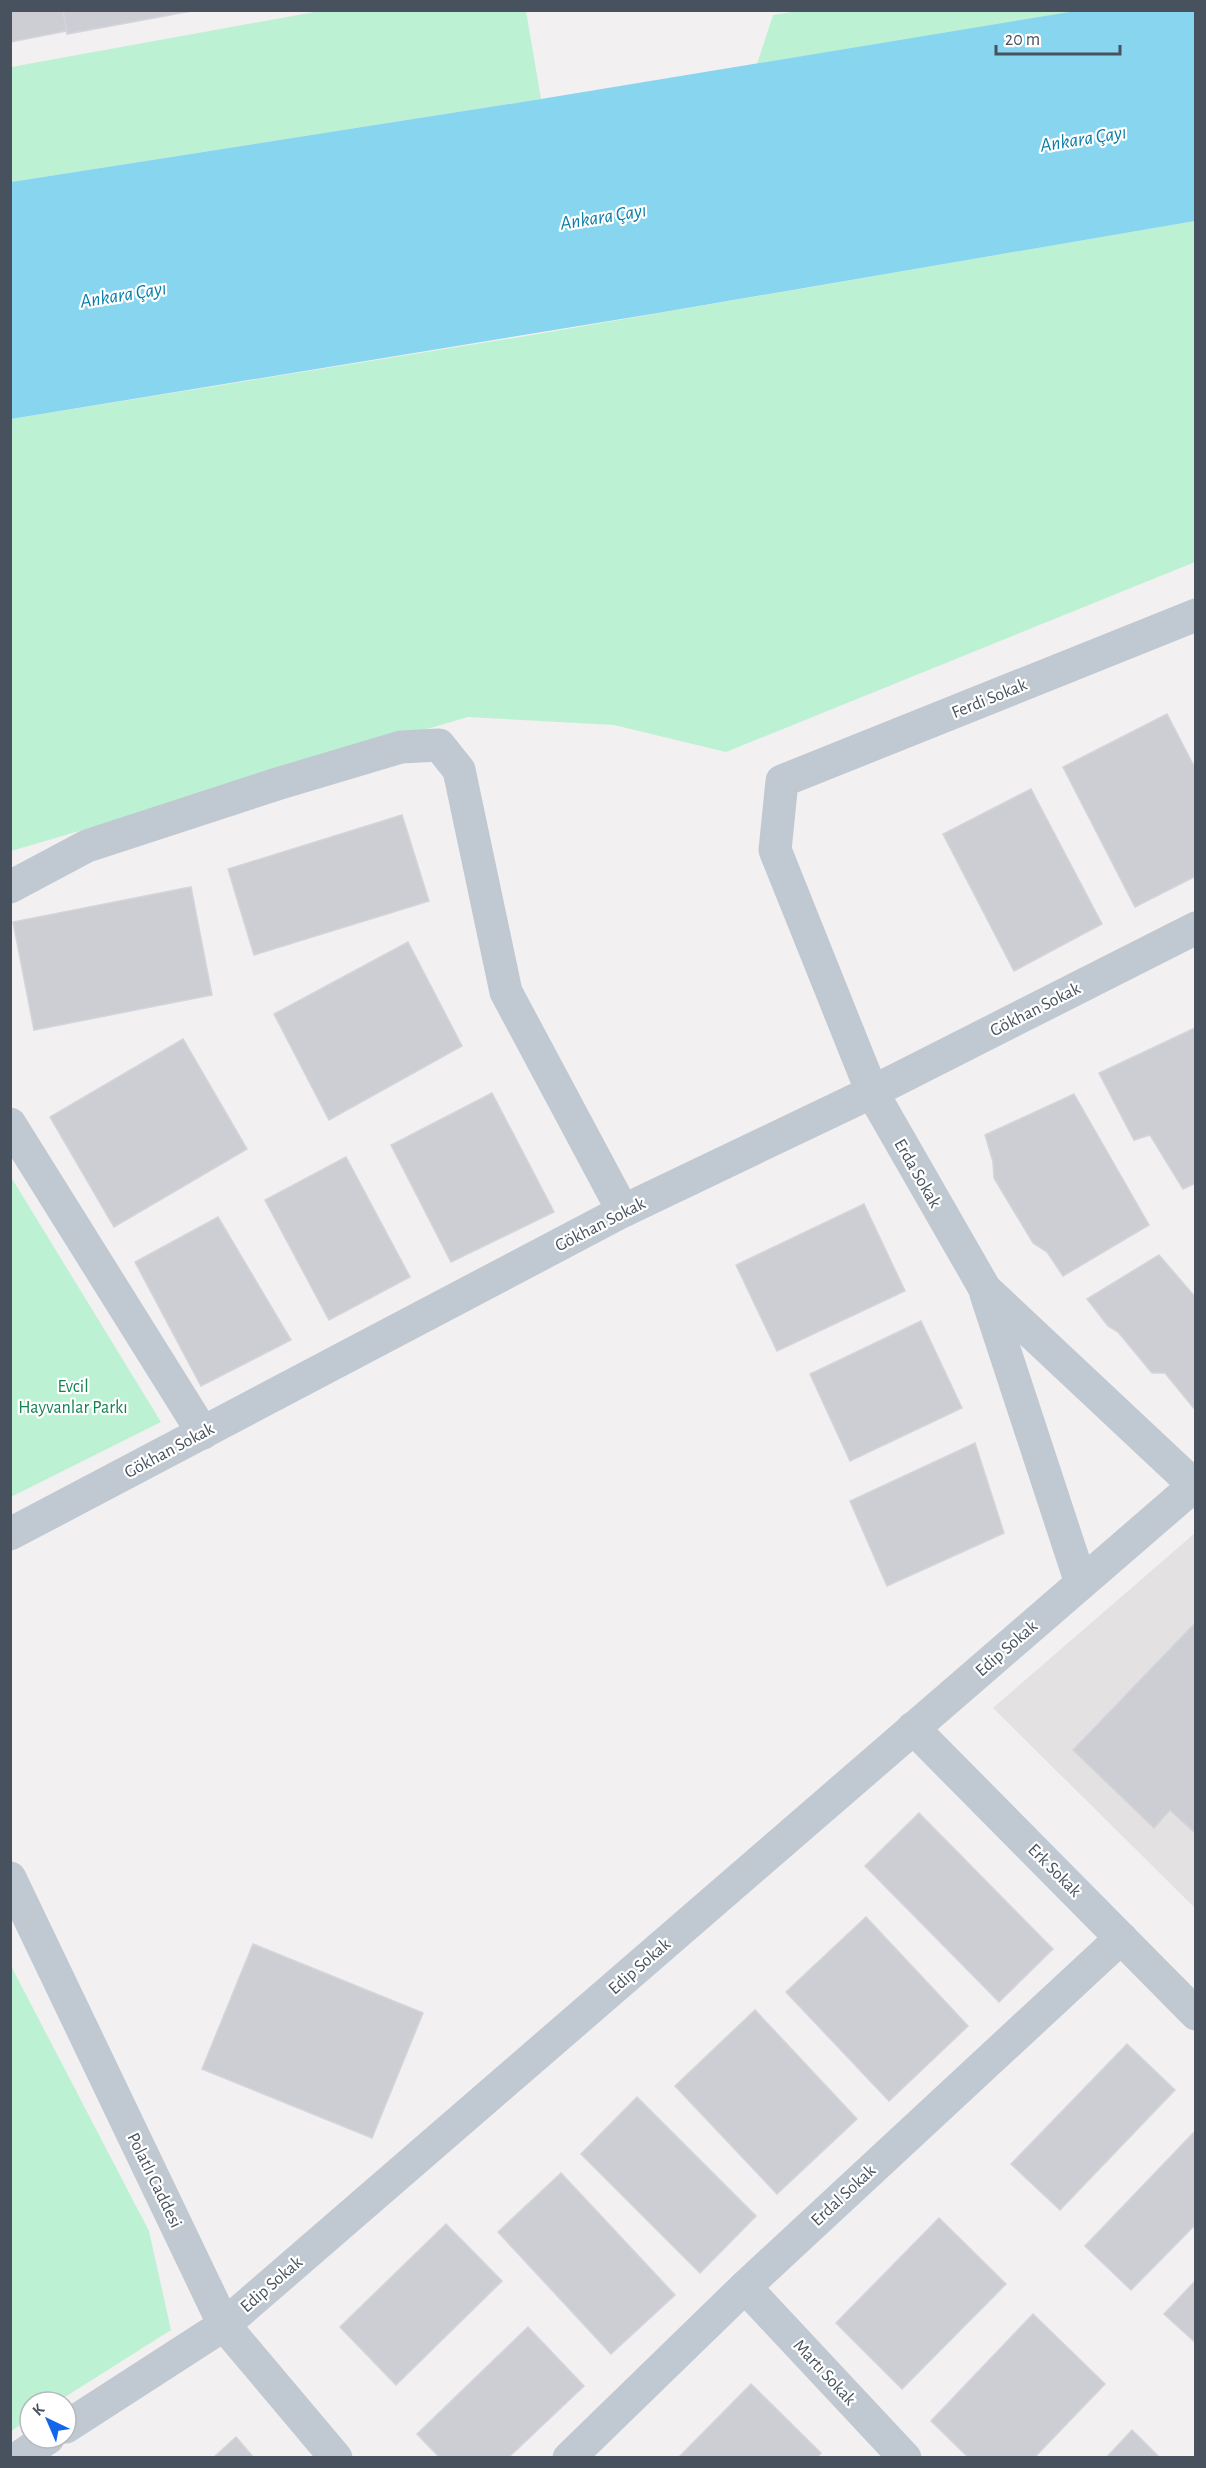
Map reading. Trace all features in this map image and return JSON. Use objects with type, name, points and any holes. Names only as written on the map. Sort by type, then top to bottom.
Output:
[{"type":"street","name":"Ferdi Sokak","points":[[782,781],[1196,615]]},
{"type":"street","points":[[10,887],[87,846],[277,784],[401,747],[439,745],[459,770],[506,992],[623,1211]]},
{"type":"street","name":"Erda Sokak","points":[[782,781],[775,850],[872,1092],[985,1289],[1195,1486]]},
{"type":"street","name":"Gökhan Sokak","points":[[10,1534],[623,1211],[872,1092],[1196,928]]},
{"type":"street","points":[[10,1124],[203,1433]]},
{"type":"street","points":[[985,1289],[1081,1583]]},
{"type":"street","name":"Edip Sokak","points":[[78,2419],[224,2325],[1195,1486]]},
{"type":"street","name":"Erk Sokak","points":[[913,1728],[1196,2014]]},
{"type":"street","name":"Polatlı Caddesi","points":[[10,1878],[224,2325],[336,2457]]},
{"type":"street","name":"Erdal Sokak","points":[[569,2457],[745,2287],[1121,1938]]},
{"type":"street","name":"Martı Sokak","points":[[745,2287],[905,2457]]},
{"type":"shaded area","points":[[1195,1533],[1195,1908],[993,1708]]},
{"type":"green space","points":[[320,11],[526,11],[541,99],[11,182],[11,67]]},
{"type":"green space","points":[[798,11],[1082,11],[757,64],[773,15]]},
{"type":"green space","points":[[1195,221],[1195,562],[726,752],[614,725],[468,717],[11,851],[11,419],[526,336]]},
{"type":"green space","name":"Evcil Hayvanlar Parkı","points":[[11,1177],[161,1422],[10,1497]]},
{"type":"green space","points":[[10,1964],[149,2231],[171,2330],[76,2390],[18,2390],[18,2427],[11,2431]]},
{"type":"water","name":"Ankara Çayı","points":[[1082,10],[1195,11],[1195,221],[658,313],[11,419],[11,182],[541,99]]},
{"type":"building","points":[[10,10],[63,10],[67,31],[10,42]]},
{"type":"building","points":[[63,10],[197,10],[67,34]]},
{"type":"building","points":[[1167,714],[1196,770],[1196,876],[1135,907],[1063,767]]},
{"type":"building","points":[[1031,789],[1102,924],[1014,971],[943,834]]},
{"type":"building","points":[[402,815],[429,901],[254,955],[228,869]]},
{"type":"building","points":[[191,887],[212,995],[34,1030],[13,922]]},
{"type":"building","points":[[408,942],[462,1046],[329,1120],[274,1014]]},
{"type":"building","points":[[1195,1028],[1196,1183],[1183,1189],[1150,1135],[1134,1140],[1099,1073]]},
{"type":"building","points":[[183,1039],[247,1149],[114,1227],[50,1117]]},
{"type":"building","points":[[492,1093],[554,1212],[451,1262],[391,1145]]},
{"type":"building","points":[[1074,1094],[1149,1225],[1063,1276],[1047,1252],[1033,1243],[994,1178],[993,1162],[985,1135]]},
{"type":"building","points":[[346,1157],[410,1277],[329,1320],[265,1200]]},
{"type":"building","points":[[864,1204],[905,1291],[777,1351],[736,1265]]},
{"type":"building","points":[[218,1217],[291,1340],[201,1386],[135,1262]]},
{"type":"building","points":[[1159,1255],[1196,1298],[1196,1411],[1165,1373],[1152,1373],[1118,1332],[1108,1326],[1087,1299]]},
{"type":"building","points":[[921,1321],[962,1408],[850,1461],[810,1374]]},
{"type":"building","points":[[975,1443],[1004,1533],[887,1586],[850,1501]]},
{"type":"building","points":[[1196,1622],[1196,1834],[1170,1810],[1154,1828],[1073,1750]]},
{"type":"building","points":[[919,1813],[1053,1949],[999,2002],[865,1866]]},
{"type":"building","points":[[866,1917],[968,2026],[889,2101],[786,1992]]},
{"type":"building","points":[[253,1944],[423,2013],[372,2138],[202,2069]]},
{"type":"building","points":[[755,2010],[857,2119],[777,2194],[675,2086]]},
{"type":"building","points":[[1127,2044],[1175,2090],[1060,2210],[1011,2164]]},
{"type":"building","points":[[637,2097],[756,2216],[700,2273],[581,2154]]},
{"type":"building","points":[[1196,2130],[1196,2224],[1131,2290],[1085,2246]]},
{"type":"building","points":[[561,2173],[675,2295],[611,2354],[498,2232]]},
{"type":"building","points":[[939,2218],[1006,2284],[902,2389],[836,2323]]},
{"type":"building","points":[[446,2224],[502,2281],[396,2385],[340,2327]]},
{"type":"building","points":[[1196,2280],[1196,2343],[1164,2314]]},
{"type":"building","points":[[1033,2314],[1105,2384],[1034,2458],[969,2458],[931,2421]]},
{"type":"building","points":[[528,2327],[584,2386],[508,2458],[440,2458],[417,2434]]},
{"type":"building","points":[[751,2384],[821,2453],[817,2458],[678,2458]]},
{"type":"building","points":[[1132,2430],[1160,2458],[1106,2458]]},
{"type":"building","points":[[236,2437],[254,2458],[213,2458]]}]
